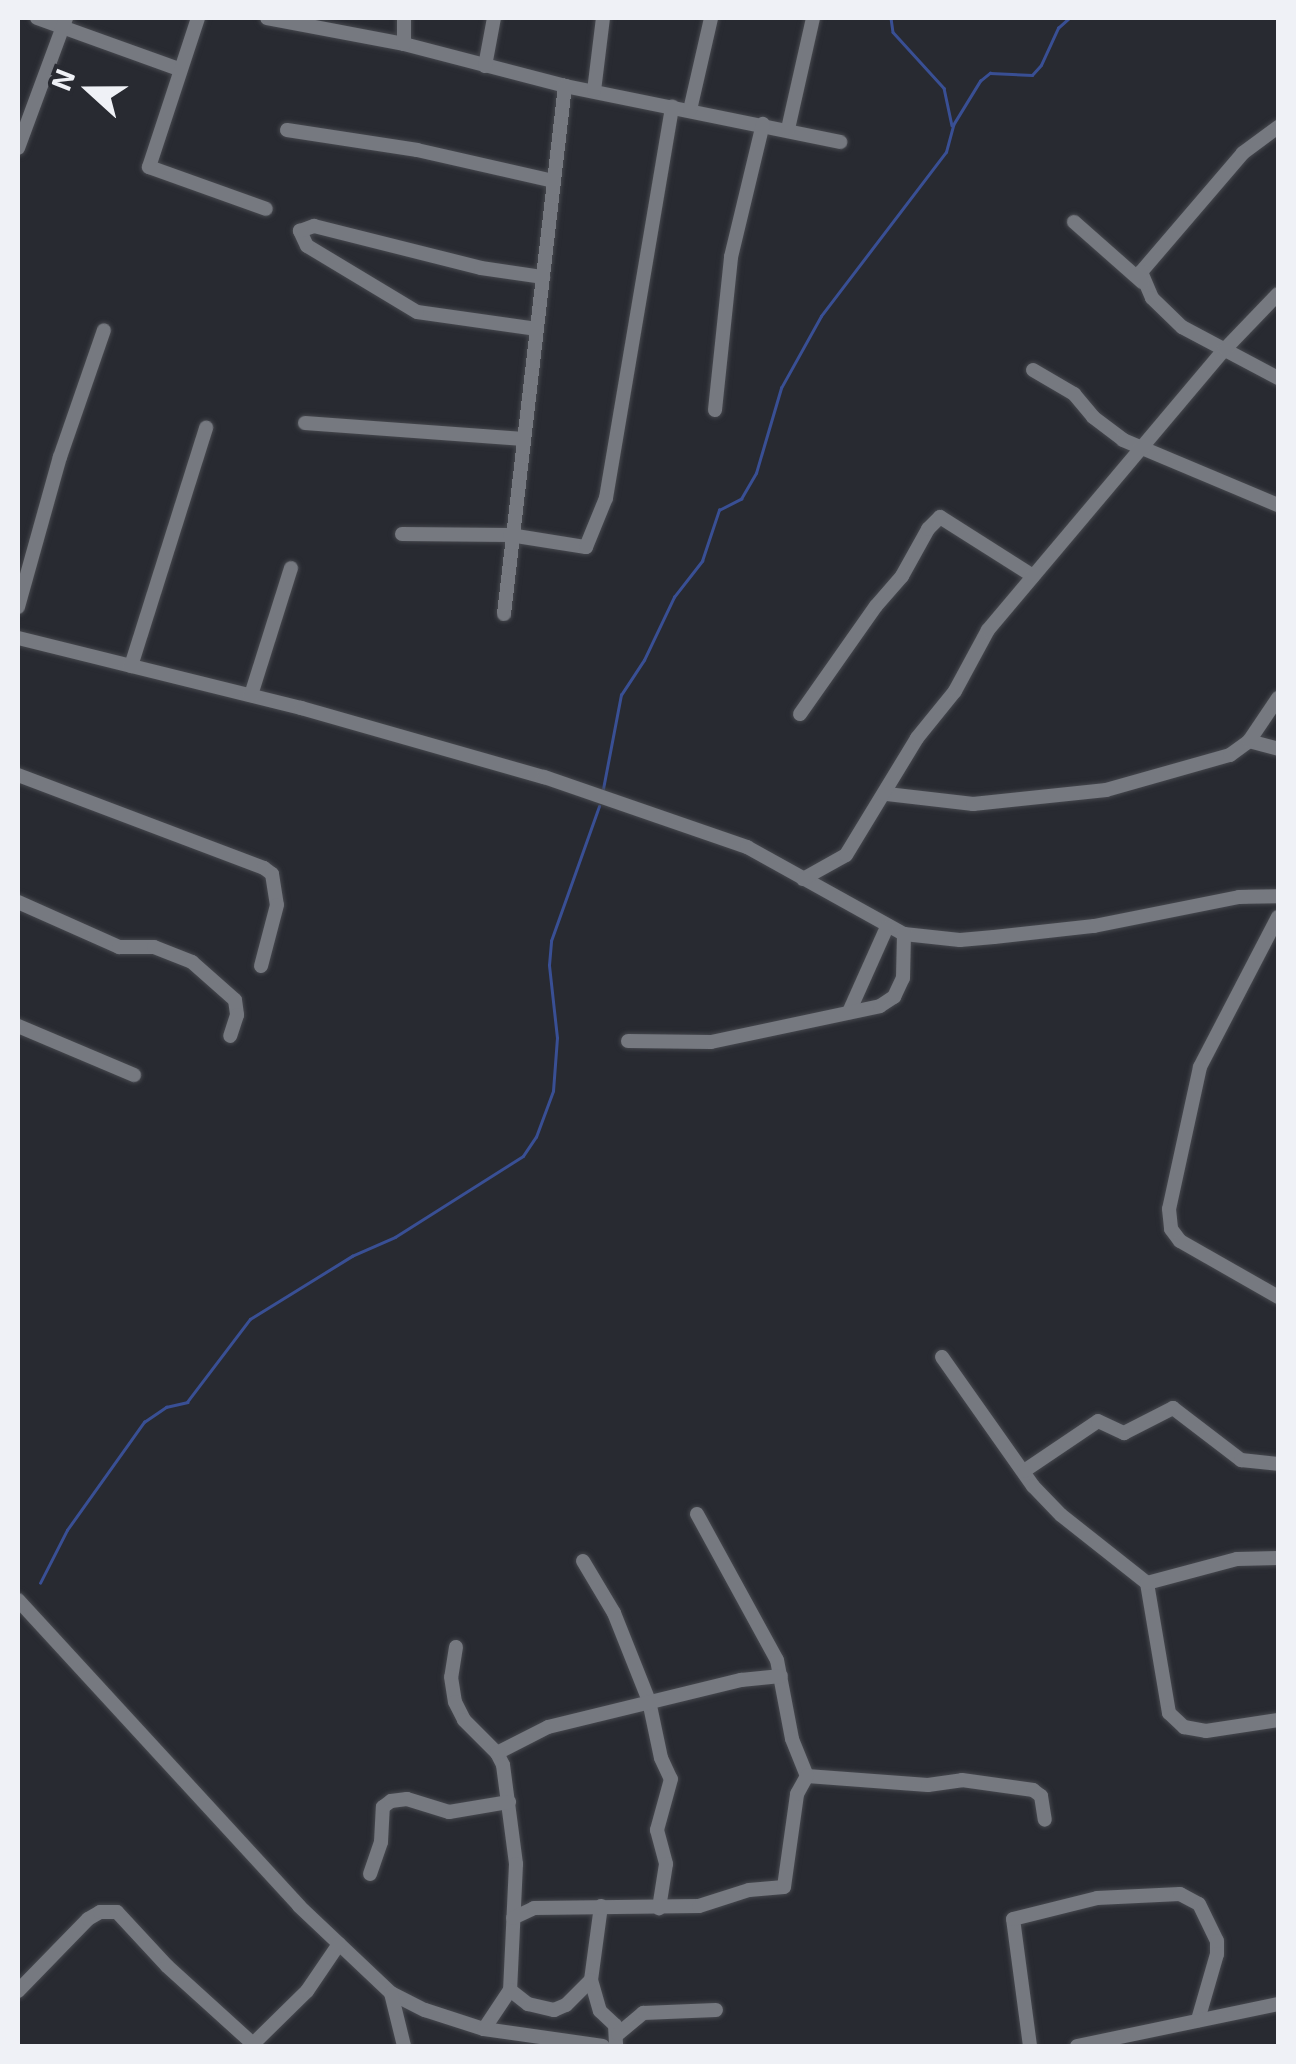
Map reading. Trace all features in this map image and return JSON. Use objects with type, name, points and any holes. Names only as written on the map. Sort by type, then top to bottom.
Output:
[{"type":"street","points":[[38,18],[65,22],[179,69]]},
{"type":"street","points":[[198,18],[150,168],[266,208]]},
{"type":"street","points":[[267,18],[404,44],[566,86],[840,142]]},
{"type":"street","points":[[404,18],[404,44]]},
{"type":"street","points":[[484,66],[494,18]]},
{"type":"street","points":[[594,91],[603,18]]},
{"type":"street","points":[[690,110],[710,18]]},
{"type":"street","points":[[788,129],[813,18]]},
{"type":"street","points":[[18,148],[65,22]]},
{"type":"street","points":[[504,614],[510,536],[566,86]]},
{"type":"street","points":[[402,534],[510,536],[581,548],[591,539],[606,498],[672,107]]},
{"type":"street","points":[[715,410],[730,257],[763,124]]},
{"type":"street","points":[[1142,282],[1141,272],[1150,258],[1243,153],[1278,127]]},
{"type":"street","points":[[286,130],[417,150],[554,181]]},
{"type":"street","points":[[1074,222],[1142,282],[1182,327],[1278,378]]},
{"type":"street","points":[[537,329],[417,312],[307,246],[300,231],[314,226],[480,268],[544,277]]},
{"type":"street","points":[[803,879],[846,856],[917,738],[955,692],[988,630],[1140,448],[1278,294]]},
{"type":"street","points":[[18,607],[60,456],[104,330]]},
{"type":"street","points":[[1033,370],[1065,388],[1094,418],[1140,448],[1278,505]]},
{"type":"street","points":[[305,423],[523,439]]},
{"type":"street","points":[[131,666],[206,428]]},
{"type":"street","points":[[800,714],[876,606],[902,576],[928,530],[940,517],[1033,576]]},
{"type":"street","points":[[251,696],[291,568]]},
{"type":"street","points":[[18,638],[251,696],[544,776],[747,847],[904,934],[960,940],[994,937],[1094,926],[1240,897],[1278,896]]},
{"type":"street","points":[[886,794],[973,804],[1106,790],[1196,768],[1230,754],[1248,741],[1278,698]]},
{"type":"street","points":[[1248,741],[1278,749]]},
{"type":"street","points":[[18,775],[272,874],[277,905],[260,966]]},
{"type":"street","points":[[18,902],[119,948],[154,947],[192,962],[235,1000],[237,1015],[230,1036]]},
{"type":"street","points":[[1278,918],[1200,1068],[1168,1208],[1172,1229],[1180,1241],[1278,1297]]},
{"type":"street","points":[[849,1012],[887,927]]},
{"type":"street","points":[[628,1040],[711,1042],[880,1006],[894,998],[903,978],[904,934]]},
{"type":"street","points":[[18,1026],[134,1075]]},
{"type":"street","points":[[942,1357],[1024,1471],[1061,1515],[1147,1583],[1169,1713],[1184,1728],[1206,1730],[1278,1720]]},
{"type":"street","points":[[1024,1471],[1098,1421],[1124,1434],[1174,1408],[1241,1460],[1278,1464]]},
{"type":"street","points":[[697,1514],[781,1676],[792,1739],[807,1776]]},
{"type":"street","points":[[1147,1583],[1237,1558],[1278,1558]]},
{"type":"street","points":[[583,1561],[614,1614],[649,1701],[661,1758],[671,1779],[657,1830],[666,1864],[659,1908]]},
{"type":"street","points":[[18,1600],[126,1723],[392,1994],[425,2010],[484,2029],[603,2046]]},
{"type":"street","points":[[456,1647],[451,1676],[456,1702],[464,1720],[498,1752],[516,1864],[510,1990],[484,2029]]},
{"type":"street","points":[[498,1752],[548,1727],[649,1701],[781,1676]]},
{"type":"street","points":[[807,1776],[928,1785],[962,1780],[1033,1790],[1040,1796],[1046,1820]]},
{"type":"street","points":[[513,1918],[534,1908],[699,1906],[749,1890],[784,1887],[789,1875],[797,1794],[807,1776]]},
{"type":"street","points":[[370,1874],[381,1842],[384,1807],[391,1801],[407,1799],[450,1812],[509,1802]]},
{"type":"street","points":[[1030,2046],[1013,1919],[1097,1898],[1180,1894],[1199,1904],[1216,1941],[1217,1954],[1198,2020]]},
{"type":"street","points":[[601,1906],[591,1980],[596,2004],[617,2040],[643,2013],[716,2010]]},
{"type":"street","points":[[18,1991],[88,1919],[100,1912],[117,1912],[166,1966],[253,2044],[307,1990],[339,1944]]},
{"type":"street","points":[[510,1990],[528,2004],[554,2010],[566,2005],[591,1980]]},
{"type":"street","points":[[392,1994],[404,2046]]},
{"type":"street","points":[[1077,2046],[1278,2004]]},
{"type":"waterway","points":[[891,18],[893,32],[944,88],[952,125]]},
{"type":"waterway","points":[[603,789],[621,695],[644,660],[674,597],[702,561],[719,510],[741,499],[756,473],[781,388],[821,316],[946,152],[953,125],[980,81],[990,73],[1032,75],[1041,65],[1058,28],[1069,18]]},
{"type":"waterway","points":[[40,1583],[67,1530],[144,1422],[166,1407],[187,1402],[250,1319],[352,1256],[395,1237],[523,1156],[536,1137],[553,1091],[557,1038],[549,965],[551,941],[599,806]]}]
